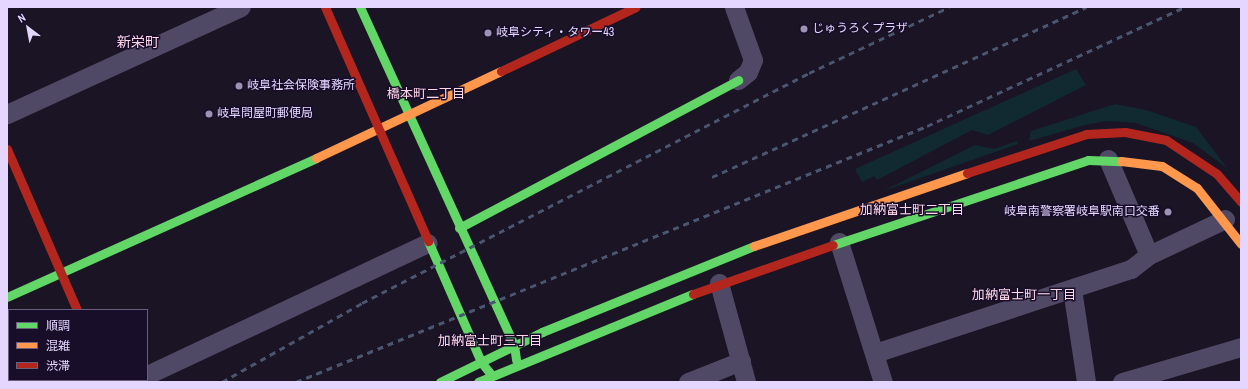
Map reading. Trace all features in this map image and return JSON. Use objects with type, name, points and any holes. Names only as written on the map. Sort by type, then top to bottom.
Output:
[{"type":"street","points":[[7,114],[241,7]]},
{"type":"street","points":[[325,7],[380,127],[428,244],[481,362],[492,376]]},
{"type":"street","points":[[360,7],[409,113],[459,228],[514,345],[517,365]]},
{"type":"street","points":[[7,296],[62,274],[636,7]]},
{"type":"street","points":[[459,228],[738,80],[748,72],[753,60],[734,7]]},
{"type":"street","points":[[440,382],[514,345],[721,259],[1086,134],[1125,132],[1166,140],[1217,174],[1241,202]]},
{"type":"street","points":[[7,149],[77,309]]},
{"type":"street","points":[[1108,159],[1149,255]]},
{"type":"street","points":[[478,382],[719,283],[1068,164],[1108,159],[1162,166],[1197,188],[1229,218],[1241,244]]},
{"type":"street","points":[[875,353],[1131,269],[1149,255],[1229,218]]},
{"type":"street","points":[[839,242],[883,382]]},
{"type":"street","points":[[148,375],[428,244]]},
{"type":"street","points":[[719,283],[746,382]]},
{"type":"street","points":[[1072,289],[1086,382]]},
{"type":"street","points":[[1122,382],[1241,347]]},
{"type":"street","points":[[688,382],[741,361]]},
{"type":"shaded area","points":[[1076,69],[1086,85],[988,135],[972,130],[877,180],[874,176],[862,182],[855,169]]},
{"type":"shaded area","points":[[1115,104],[1146,110],[1196,127],[1227,168],[1193,143],[1136,123],[1107,121],[1085,125],[1029,141],[1031,131]]},
{"type":"shaded area","points":[[1017,141],[1018,144],[883,191],[975,145],[994,149]]},
{"type":"railway","points":[[222,382],[362,303],[809,73],[949,7]]},
{"type":"railway","points":[[712,177],[1086,7]]},
{"type":"railway","points":[[296,382],[927,126],[1185,7]]},
{"type":"traffic: fast","points":[[360,7],[514,345],[516,360]]},
{"type":"traffic: fast","points":[[459,228],[738,80]]},
{"type":"traffic: fast","points":[[7,297],[316,158]]},
{"type":"traffic: fast","points":[[833,245],[1088,160],[1121,161]]},
{"type":"traffic: fast","points":[[428,241],[481,362],[490,373]]},
{"type":"traffic: fast","points":[[440,382],[542,332],[754,246]]},
{"type":"traffic: fast","points":[[478,382],[693,294]]},
{"type":"traffic: slow","points":[[316,158],[501,71]]},
{"type":"traffic: slow","points":[[1121,161],[1162,166],[1197,188],[1241,244]]},
{"type":"traffic: slow","points":[[754,246],[967,173]]},
{"type":"traffic: jam","points":[[325,7],[428,241]]},
{"type":"traffic: jam","points":[[501,71],[636,7]]},
{"type":"traffic: jam","points":[[967,173],[1086,134],[1125,132],[1166,140],[1217,174],[1241,202]]},
{"type":"traffic: jam","points":[[7,149],[77,309]]},
{"type":"traffic: jam","points":[[693,294],[833,245]]},
{"type":"place","name":"じゅうろくプラザ","points":[[804,29]]},
{"type":"place","name":"岐阜シティ・タワー43","points":[[488,33]]},
{"type":"place","name":"岐阜社会保険事務所","points":[[239,86]]},
{"type":"place","name":"岐阜問屋町郵便局","points":[[209,114]]},
{"type":"place","name":"岐阜南警察署岐阜駅南口交番","points":[[1168,212]]},
{"type":"district","name":"新栄町","points":[[138,42]]},
{"type":"district","name":"橋本町二丁目","points":[[426,94]]},
{"type":"district","name":"加納富士町二丁目","points":[[912,210]]},
{"type":"district","name":"加納富士町一丁目","points":[[1024,295]]},
{"type":"district","name":"加納富士町三丁目","points":[[490,341]]}]
